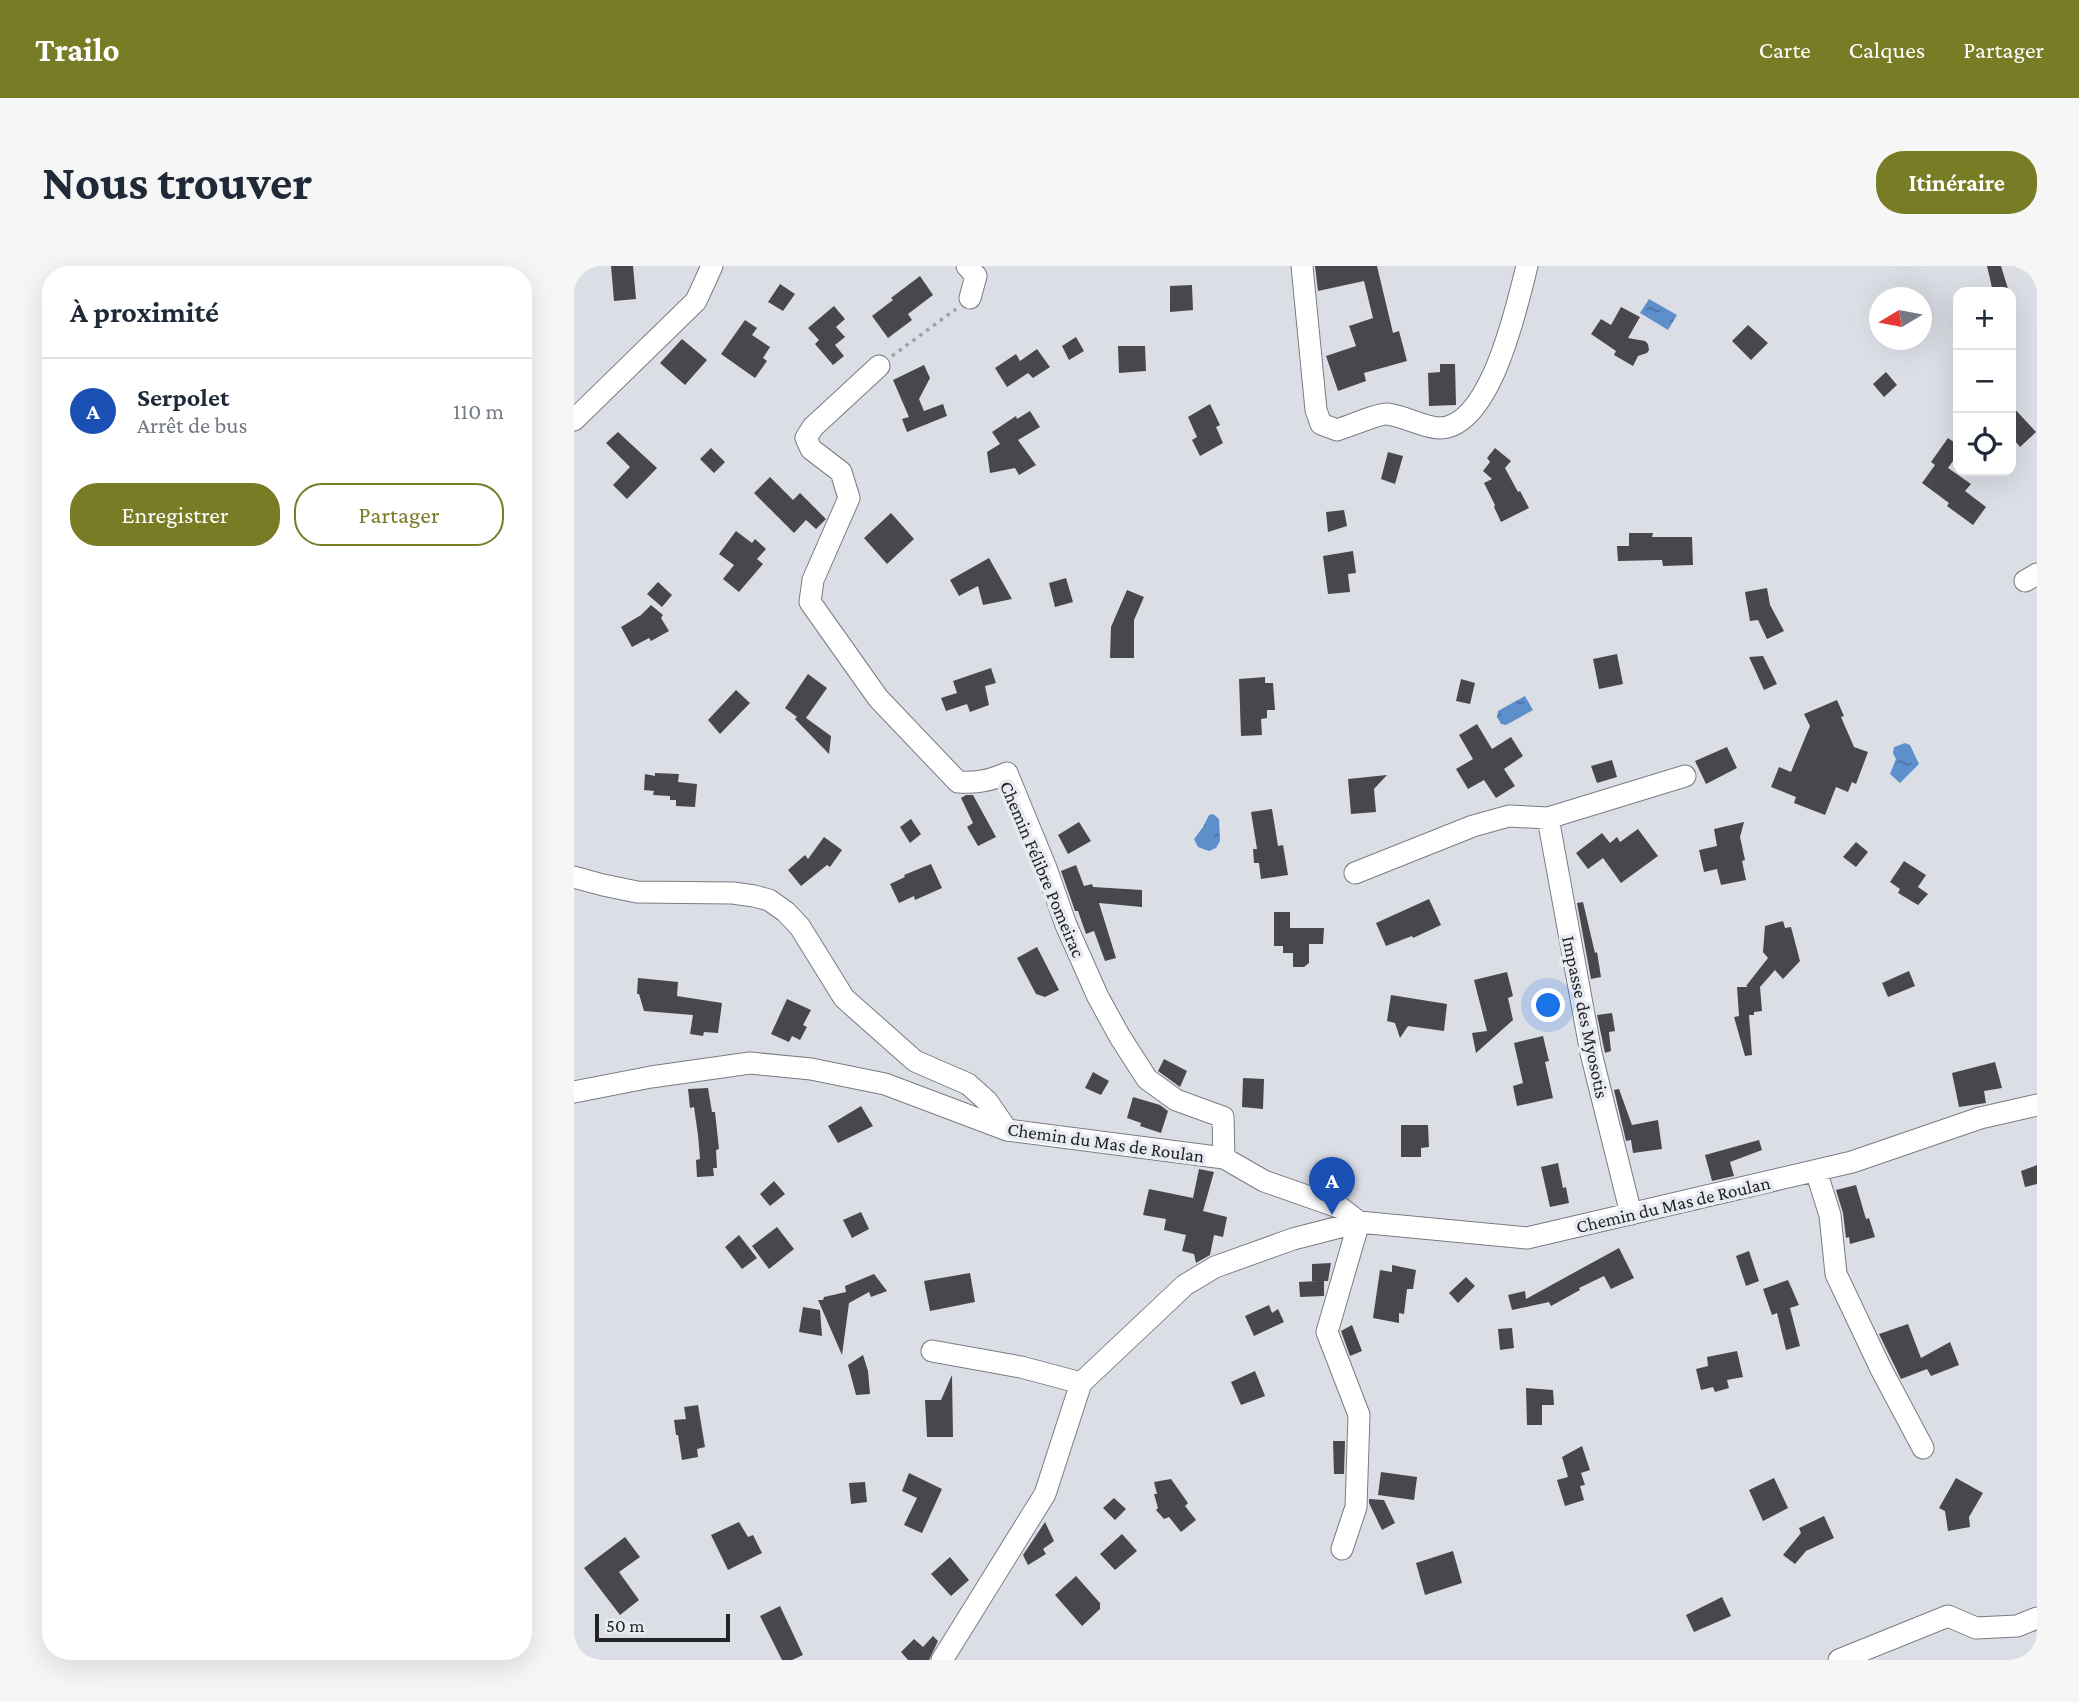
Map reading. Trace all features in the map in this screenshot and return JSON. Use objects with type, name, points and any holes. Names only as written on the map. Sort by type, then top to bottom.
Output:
[{"type":"street","points":[[574,420],[696,301],[712,266]]},
{"type":"street","points":[[967,266],[976,276],[970,298]]},
{"type":"street","points":[[1302,266],[1316,410],[1321,424],[1337,430],[1385,413],[1438,428],[1455,425],[1479,402],[1493,377],[1511,326],[1527,266]]},
{"type":"street","name":"Chemin Félibre Pomeirac","points":[[879,366],[813,427],[806,438],[811,449],[841,472],[849,498],[813,580],[810,602],[878,698],[958,782],[975,783],[1007,773],[1066,925],[1098,997],[1120,1037],[1147,1079],[1176,1100],[1223,1116],[1224,1158]]},
{"type":"street","points":[[1355,873],[1474,826],[1509,816],[1548,818],[1685,776]]},
{"type":"street","name":"Impasse des Myosotis","points":[[1548,818],[1591,1053],[1631,1214]]},
{"type":"street","points":[[574,877],[637,892],[733,893],[769,900],[786,912],[800,927],[844,998],[915,1061],[968,1084],[987,1101],[1007,1130]]},
{"type":"street","name":"Chemin du Mas de Roulan","points":[[574,1092],[651,1077],[750,1063],[811,1069],[885,1084],[1007,1130],[1224,1158],[1264,1181],[1341,1208],[1359,1222],[1527,1238],[1852,1162],[1980,1118],[2037,1105]]},
{"type":"street","points":[[1816,1171],[1829,1215],[1836,1274],[1923,1448]]},
{"type":"street","points":[[942,1660],[1045,1494],[1081,1383],[1185,1285],[1215,1266],[1293,1239],[1359,1222]]},
{"type":"street","points":[[1342,1549],[1356,1507],[1359,1415],[1327,1332],[1359,1222]]},
{"type":"street","points":[[932,1351],[1021,1367],[1081,1383]]},
{"type":"street","points":[[1839,1660],[1948,1616],[1976,1628],[2017,1626],[2037,1618]]},
{"type":"path","points":[[879,366],[970,298]]},
{"type":"water","points":[[1649,299],[1677,315],[1668,330],[1640,313]]},
{"type":"water","points":[[1525,696],[1533,710],[1506,725],[1501,724],[1497,717],[1498,711]]},
{"type":"water","points":[[1905,743],[1910,745],[1919,764],[1900,783],[1890,774],[1896,759],[1894,747]]},
{"type":"water","points":[[1213,814],[1219,819],[1220,841],[1216,848],[1209,851],[1198,847],[1194,839],[1209,815]]},
{"type":"building","points":[[611,266],[633,266],[636,299],[614,301]]},
{"type":"building","points":[[1315,266],[1377,266],[1393,333],[1399,331],[1407,361],[1364,373],[1366,381],[1338,391],[1326,356],[1356,346],[1349,326],[1373,318],[1364,281],[1318,291]]},
{"type":"building","points":[[1987,266],[2001,266],[2007,287],[1992,287]]},
{"type":"building","points":[[920,276],[933,295],[908,314],[912,320],[888,338],[872,316]]},
{"type":"building","points":[[780,284],[795,294],[783,311],[768,302]]},
{"type":"building","points":[[1192,285],[1193,310],[1170,312],[1170,286]]},
{"type":"building","points":[[834,306],[845,319],[836,327],[845,337],[835,345],[844,356],[833,365],[815,344],[819,340],[808,328]]},
{"type":"building","points":[[1621,307],[1640,317],[1628,338],[1648,344],[1647,353],[1638,356],[1633,366],[1614,355],[1616,351],[1591,334],[1601,319],[1611,325]]},
{"type":"building","points":[[745,320],[757,328],[752,335],[770,347],[763,358],[767,361],[755,378],[721,354]]},
{"type":"building","points":[[1748,325],[1768,343],[1751,360],[1732,341]]},
{"type":"building","points":[[1076,337],[1084,351],[1069,360],[1062,346]]},
{"type":"building","points":[[682,339],[707,360],[685,385],[660,363]]},
{"type":"building","points":[[1118,346],[1145,346],[1146,371],[1119,373]]},
{"type":"building","points":[[1037,349],[1050,367],[1033,378],[1028,373],[1007,387],[995,368],[1016,354],[1020,361]]},
{"type":"building","points":[[1440,364],[1455,364],[1456,405],[1429,406],[1428,373],[1440,372]]},
{"type":"building","points":[[924,365],[930,378],[919,399],[924,411],[943,404],[947,416],[907,432],[902,419],[909,417],[893,380]]},
{"type":"building","points":[[1886,372],[1897,385],[1884,397],[1873,384]]},
{"type":"building","points":[[1210,404],[1220,425],[1216,427],[1223,443],[1200,456],[1192,440],[1197,437],[1188,417]]},
{"type":"building","points":[[2016,410],[2036,432],[2020,447],[2016,442]]},
{"type":"building","points":[[1030,411],[1040,427],[1018,440],[1036,465],[1019,475],[1015,468],[990,473],[987,452],[1000,444],[992,432],[1016,416],[1017,419]]},
{"type":"building","points":[[618,432],[657,468],[627,499],[613,485],[630,467],[606,443]]},
{"type":"building","points":[[1948,438],[1953,442],[1953,461],[1948,468],[1953,471],[1953,476],[1960,476],[1971,484],[1965,491],[1986,507],[1973,525],[1922,483],[1935,465],[1931,462]]},
{"type":"building","points":[[711,448],[725,462],[714,473],[700,459]]},
{"type":"building","points":[[1495,448],[1511,461],[1505,468],[1529,508],[1501,522],[1484,483],[1492,479],[1483,471],[1490,462],[1487,458]]},
{"type":"building","points":[[1388,452],[1403,456],[1395,484],[1381,479]]},
{"type":"building","points":[[770,477],[793,500],[800,493],[826,519],[816,529],[806,520],[794,533],[754,493]]},
{"type":"building","points":[[1344,510],[1347,526],[1328,532],[1326,512]]},
{"type":"building","points":[[891,513],[914,539],[887,564],[864,538]]},
{"type":"building","points":[[736,531],[752,543],[755,539],[766,549],[757,559],[763,564],[739,592],[723,579],[734,565],[719,554]]},
{"type":"building","points":[[1629,533],[1653,533],[1652,537],[1692,537],[1693,565],[1663,566],[1662,560],[1618,561],[1617,546],[1629,546]]},
{"type":"building","points":[[1353,551],[1356,573],[1348,574],[1350,592],[1328,594],[1323,556]]},
{"type":"building","points":[[989,558],[1012,599],[983,605],[978,586],[959,596],[950,580]]},
{"type":"building","points":[[1066,578],[1073,602],[1055,607],[1049,583]]},
{"type":"building","points":[[658,582],[672,595],[662,607],[647,594]]},
{"type":"building","points":[[1767,588],[1770,605],[1784,631],[1767,639],[1758,620],[1750,621],[1745,592]]},
{"type":"building","points":[[1127,590],[1144,597],[1134,620],[1134,658],[1110,658],[1111,627]]},
{"type":"building","points":[[651,605],[663,615],[661,618],[669,631],[632,647],[621,627],[641,615]]},
{"type":"building","points":[[1617,654],[1623,684],[1599,689],[1593,659]]},
{"type":"building","points":[[1763,656],[1777,684],[1764,690],[1749,657]]},
{"type":"building","points":[[991,668],[996,683],[985,686],[989,705],[970,712],[967,704],[946,711],[941,698],[957,693],[953,681]]},
{"type":"building","points":[[808,674],[827,688],[806,718],[831,736],[829,754],[795,719],[797,717],[785,708]]},
{"type":"building","points":[[1265,677],[1265,683],[1273,683],[1275,710],[1267,710],[1267,718],[1261,719],[1262,735],[1241,736],[1239,679]]},
{"type":"building","points":[[1461,679],[1475,683],[1470,704],[1456,701]]},
{"type":"building","points":[[736,690],[750,703],[720,734],[708,720]]},
{"type":"building","points":[[1837,700],[1854,747],[1868,752],[1856,784],[1852,782],[1848,792],[1836,787],[1825,815],[1794,803],[1796,797],[1771,787],[1779,767],[1791,772],[1810,726],[1804,714]]},
{"type":"building","points":[[1477,724],[1492,749],[1511,737],[1523,756],[1504,769],[1515,786],[1496,798],[1484,780],[1468,789],[1456,769],[1473,759],[1459,735]]},
{"type":"building","points":[[1727,747],[1737,768],[1706,784],[1695,761]]},
{"type":"building","points":[[1612,760],[1617,777],[1597,783],[1591,766]]},
{"type":"building","points":[[655,773],[679,774],[678,782],[697,784],[695,807],[676,806],[676,800],[670,800],[670,796],[653,795],[654,791],[644,790],[645,774],[655,776]]},
{"type":"building","points":[[1387,775],[1374,789],[1376,812],[1351,814],[1348,779]]},
{"type":"building","points":[[973,795],[996,837],[978,846],[967,827],[973,823],[961,798]]},
{"type":"building","points":[[1272,809],[1278,846],[1283,845],[1288,875],[1261,879],[1259,863],[1254,863],[1253,849],[1257,849],[1251,812]]},
{"type":"building","points":[[911,819],[921,834],[910,843],[900,827]]},
{"type":"building","points":[[1079,822],[1091,841],[1068,854],[1058,835]]},
{"type":"building","points":[[1744,822],[1740,837],[1746,880],[1721,885],[1717,869],[1704,872],[1699,850],[1717,846],[1714,829]]},
{"type":"building","points":[[1638,829],[1658,856],[1621,883],[1603,858],[1588,869],[1576,853],[1602,833],[1610,843],[1617,837],[1620,842]]},
{"type":"building","points":[[824,837],[842,850],[830,867],[827,865],[801,886],[788,870],[805,855],[808,859]]},
{"type":"building","points":[[1856,842],[1868,852],[1856,867],[1843,857]]},
{"type":"building","points":[[1904,861],[1926,875],[1918,887],[1928,894],[1918,905],[1898,893],[1900,889],[1890,882]]},
{"type":"building","points":[[931,864],[942,888],[915,900],[914,896],[899,903],[890,884]]},
{"type":"building","points":[[1076,865],[1084,886],[1092,884],[1093,887],[1142,890],[1142,907],[1099,903],[1116,958],[1105,961],[1094,931],[1086,934],[1078,911],[1075,911],[1061,871]]},
{"type":"building","points":[[1429,899],[1441,925],[1413,938],[1412,936],[1386,946],[1376,923]]},
{"type":"building","points":[[1583,902],[1601,977],[1591,979],[1577,903]]},
{"type":"building","points":[[1274,912],[1290,912],[1290,928],[1324,928],[1323,944],[1309,944],[1309,963],[1304,967],[1293,967],[1293,953],[1283,953],[1283,946],[1274,946]]},
{"type":"building","points":[[1783,921],[1785,928],[1791,927],[1800,961],[1783,979],[1775,970],[1760,987],[1762,1011],[1749,1015],[1752,1055],[1745,1056],[1734,1017],[1739,1016],[1737,987],[1748,987],[1746,986],[1768,958],[1763,952],[1765,926]]},
{"type":"building","points":[[1037,947],[1059,990],[1045,997],[1036,994],[1017,958]]},
{"type":"building","points":[[1909,971],[1915,986],[1888,997],[1882,983]]},
{"type":"building","points":[[1507,972],[1513,996],[1508,998],[1513,1020],[1476,1053],[1472,1033],[1487,1031],[1474,980]]},
{"type":"building","points":[[638,978],[678,982],[677,996],[722,1003],[718,1033],[704,1032],[703,1036],[690,1034],[693,1015],[644,1011],[637,994]]},
{"type":"building","points":[[1391,995],[1447,1004],[1444,1031],[1408,1026],[1400,1038],[1395,1023],[1387,1021]]},
{"type":"building","points":[[787,999],[811,1010],[803,1025],[807,1027],[800,1040],[792,1036],[789,1042],[771,1034]]},
{"type":"building","points":[[1612,1013],[1615,1031],[1609,1032],[1611,1051],[1605,1053],[1597,1015]]},
{"type":"building","points":[[1543,1036],[1549,1061],[1545,1062],[1553,1098],[1517,1106],[1513,1086],[1523,1083],[1514,1043]]},
{"type":"building","points":[[1164,1059],[1187,1071],[1180,1087],[1158,1071]]},
{"type":"building","points":[[1995,1062],[2002,1088],[1984,1091],[1986,1103],[1959,1107],[1952,1073]]},
{"type":"building","points":[[1093,1072],[1109,1081],[1101,1095],[1085,1088]]},
{"type":"building","points":[[1243,1078],[1264,1079],[1263,1109],[1242,1107]]},
{"type":"building","points":[[708,1088],[712,1112],[715,1112],[719,1149],[716,1150],[717,1168],[713,1168],[714,1176],[697,1177],[696,1160],[700,1159],[698,1135],[688,1089]]},
{"type":"building","points":[[1619,1089],[1632,1125],[1658,1120],[1662,1149],[1633,1153],[1631,1140],[1626,1141],[1614,1090]]},
{"type":"building","points":[[1133,1097],[1160,1105],[1168,1111],[1161,1133],[1127,1118]]},
{"type":"building","points":[[861,1106],[873,1126],[838,1143],[828,1126]]},
{"type":"building","points":[[1401,1125],[1428,1125],[1429,1147],[1421,1148],[1421,1157],[1401,1157]]},
{"type":"building","points":[[1759,1140],[1762,1150],[1730,1162],[1734,1176],[1712,1181],[1705,1155]]},
{"type":"building","points":[[1558,1163],[1569,1203],[1550,1207],[1541,1167]]},
{"type":"building","points":[[2037,1165],[2037,1184],[2025,1187],[2021,1171]]},
{"type":"building","points":[[1199,1169],[1214,1172],[1203,1211],[1227,1217],[1223,1237],[1214,1235],[1210,1255],[1196,1263],[1194,1254],[1182,1251],[1186,1235],[1164,1230],[1166,1219],[1143,1215],[1149,1189],[1193,1198]]},
{"type":"building","points":[[774,1181],[785,1194],[770,1206],[760,1194]]},
{"type":"building","points":[[1856,1185],[1866,1219],[1869,1218],[1875,1237],[1850,1244],[1849,1237],[1846,1238],[1843,1213],[1836,1190]]},
{"type":"building","points":[[861,1212],[869,1229],[852,1238],[843,1220]]},
{"type":"building","points":[[777,1227],[794,1249],[769,1269],[752,1246]]},
{"type":"building","points":[[739,1235],[757,1258],[742,1269],[725,1247]]},
{"type":"building","points":[[1619,1248],[1634,1278],[1611,1289],[1604,1276],[1551,1306],[1549,1302],[1512,1310],[1508,1295],[1525,1291],[1526,1299]]},
{"type":"building","points":[[1749,1251],[1759,1281],[1746,1286],[1736,1256]]},
{"type":"building","points":[[1331,1263],[1328,1281],[1324,1281],[1324,1296],[1300,1297],[1299,1282],[1317,1281],[1312,1281],[1312,1264]]},
{"type":"building","points":[[1392,1265],[1416,1270],[1413,1289],[1407,1289],[1404,1314],[1399,1313],[1399,1323],[1373,1318],[1380,1270],[1392,1272]]},
{"type":"building","points":[[970,1273],[975,1302],[930,1311],[924,1281]]},
{"type":"building","points":[[874,1274],[887,1291],[871,1297],[869,1292],[849,1303],[842,1355],[818,1300],[846,1292],[845,1286]]},
{"type":"building","points":[[1466,1277],[1475,1286],[1458,1303],[1449,1293]]},
{"type":"building","points":[[1788,1280],[1799,1305],[1790,1308],[1800,1346],[1786,1350],[1777,1313],[1772,1315],[1763,1289]]},
{"type":"building","points":[[1269,1305],[1272,1313],[1278,1309],[1284,1322],[1254,1336],[1245,1316]]},
{"type":"building","points":[[803,1307],[820,1310],[822,1336],[799,1332]]},
{"type":"building","points":[[1908,1324],[1921,1358],[1950,1342],[1959,1365],[1931,1376],[1927,1369],[1901,1379],[1879,1334]]},
{"type":"building","points":[[1352,1325],[1362,1351],[1350,1356],[1341,1331]]},
{"type":"building","points":[[1512,1328],[1514,1348],[1500,1350],[1498,1329]]},
{"type":"building","points":[[1737,1351],[1743,1377],[1727,1380],[1729,1388],[1715,1392],[1713,1387],[1701,1390],[1696,1369],[1708,1366],[1707,1357]]},
{"type":"building","points":[[863,1355],[870,1394],[856,1395],[848,1365]]},
{"type":"building","points":[[1255,1371],[1265,1396],[1241,1405],[1231,1382]]},
{"type":"building","points":[[952,1375],[953,1437],[927,1437],[925,1400],[941,1400]]},
{"type":"building","points":[[1526,1388],[1553,1390],[1554,1405],[1542,1405],[1542,1425],[1527,1425]]},
{"type":"building","points":[[698,1405],[705,1447],[697,1449],[698,1457],[682,1460],[674,1420],[686,1419],[684,1407]]},
{"type":"building","points":[[1333,1441],[1345,1441],[1344,1474],[1334,1474]]},
{"type":"building","points":[[1582,1446],[1590,1470],[1581,1473],[1585,1485],[1580,1486],[1584,1500],[1565,1506],[1557,1480],[1568,1477],[1562,1457]]},
{"type":"building","points":[[1381,1472],[1417,1477],[1414,1500],[1378,1495]]},
{"type":"building","points":[[909,1473],[942,1489],[922,1533],[904,1525],[917,1498],[902,1491]]},
{"type":"building","points":[[1774,1478],[1788,1508],[1763,1521],[1749,1490]]},
{"type":"building","points":[[1956,1478],[1983,1493],[1969,1517],[1970,1527],[1948,1531],[1945,1511],[1939,1508]]},
{"type":"building","points":[[1171,1479],[1188,1503],[1185,1506],[1196,1520],[1181,1532],[1169,1517],[1164,1519],[1156,1510],[1158,1508],[1154,1494],[1157,1494],[1154,1482]]},
{"type":"building","points":[[865,1482],[867,1502],[851,1504],[849,1483]]},
{"type":"building","points":[[1114,1498],[1126,1509],[1115,1520],[1103,1508]]},
{"type":"building","points":[[1369,1499],[1384,1500],[1395,1523],[1382,1530]]},
{"type":"building","points":[[1824,1516],[1834,1538],[1806,1551],[1795,1564],[1783,1555],[1801,1533],[1799,1528]]},
{"type":"building","points":[[739,1522],[748,1537],[753,1535],[762,1553],[728,1570],[711,1535]]},
{"type":"building","points":[[1045,1522],[1054,1541],[1043,1549],[1046,1554],[1028,1565],[1023,1555]]},
{"type":"building","points":[[1122,1534],[1137,1551],[1115,1570],[1100,1554]]},
{"type":"building","points":[[625,1537],[640,1557],[619,1572],[639,1600],[620,1615],[584,1568]]},
{"type":"building","points":[[1453,1551],[1462,1583],[1425,1595],[1416,1563]]},
{"type":"building","points":[[950,1557],[969,1580],[951,1596],[931,1574]]},
{"type":"building","points":[[1076,1576],[1100,1603],[1100,1609],[1082,1626],[1055,1595]]},
{"type":"building","points":[[1722,1597],[1731,1616],[1694,1632],[1686,1615]]},
{"type":"building","points":[[780,1606],[803,1655],[792,1660],[782,1660],[760,1616]]},
{"type":"building","points":[[933,1636],[938,1641],[929,1660],[908,1660],[901,1652],[914,1639],[923,1647]]},
{"type":"place","name":"Serpolet","points":[[1332,1215]]}]
